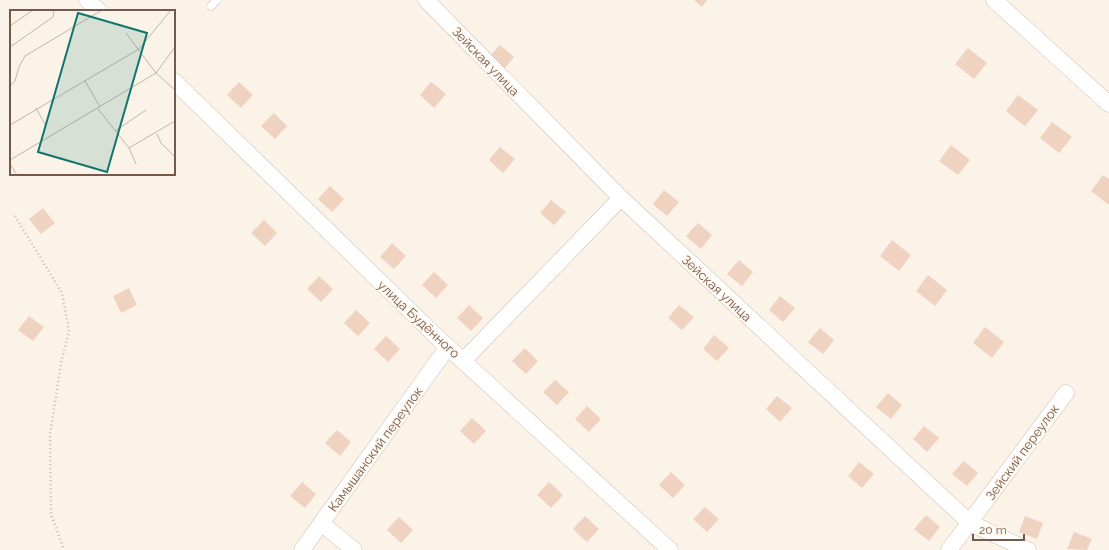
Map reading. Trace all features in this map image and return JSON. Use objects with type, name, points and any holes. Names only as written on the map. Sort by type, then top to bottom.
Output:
[{"type":"street","points":[[87,0],[98,10]]},
{"type":"street","name":"Зейская улица","points":[[426,0],[621,198],[970,523],[1028,550]]},
{"type":"street","points":[[994,0],[1109,104]]},
{"type":"street","name":"улица Будённого","points":[[175,82],[448,348],[670,550]]},
{"type":"street","points":[[463,361],[621,198]]},
{"type":"street","name":"Камышанский переулок","points":[[302,550],[448,348]]},
{"type":"street","name":"Зейский переулок","points":[[949,550],[1066,393]]},
{"type":"street","points":[[321,523],[354,550]]},
{"type":"path","points":[[15,216],[62,293],[69,332],[61,363],[50,435],[51,514],[64,550]]},
{"type":"building","points":[[694,0],[707,0],[702,7]]},
{"type":"building","points":[[500,45],[514,57],[503,70],[488,58]]},
{"type":"building","points":[[968,48],[987,63],[974,79],[955,64]]},
{"type":"building","points":[[239,82],[253,95],[241,108],[227,95]]},
{"type":"building","points":[[431,82],[446,94],[434,108],[420,95]]},
{"type":"building","points":[[1018,95],[1038,110],[1025,126],[1006,111]]},
{"type":"building","points":[[274,113],[287,126],[275,139],[261,126]]},
{"type":"building","points":[[1052,122],[1072,137],[1059,153],[1040,138]]},
{"type":"building","points":[[951,145],[970,160],[958,175],[939,161]]},
{"type":"building","points":[[500,147],[515,159],[503,173],[489,160]]},
{"type":"building","points":[[1103,175],[1109,179],[1109,205],[1091,191]]},
{"type":"building","points":[[330,186],[344,199],[332,212],[318,199]]},
{"type":"building","points":[[664,190],[679,202],[667,216],[653,204]]},
{"type":"building","points":[[551,200],[566,212],[554,225],[540,213]]},
{"type":"building","points":[[43,208],[55,223],[41,234],[29,219]]},
{"type":"building","points":[[264,220],[277,233],[265,246],[251,233]]},
{"type":"building","points":[[698,223],[712,235],[701,249],[686,236]]},
{"type":"building","points":[[892,240],[911,255],[899,271],[880,256]]},
{"type":"building","points":[[392,243],[406,256],[394,269],[380,257]]},
{"type":"building","points":[[739,260],[753,272],[742,286],[727,274]]},
{"type":"building","points":[[434,272],[448,285],[436,298],[422,285]]},
{"type":"building","points":[[928,275],[947,290],[935,306],[916,291]]},
{"type":"building","points":[[319,276],[333,289],[321,302],[307,289]]},
{"type":"building","points":[[129,288],[137,305],[121,313],[113,296]]},
{"type":"building","points":[[780,296],[795,308],[783,322],[769,310]]},
{"type":"building","points":[[469,305],[483,318],[471,331],[457,318]]},
{"type":"building","points":[[679,305],[694,317],[682,330],[668,318]]},
{"type":"building","points":[[356,310],[370,323],[358,336],[344,323]]},
{"type":"building","points":[[29,316],[44,327],[33,341],[18,330]]},
{"type":"building","points":[[985,327],[1004,342],[992,358],[973,343]]},
{"type":"building","points":[[820,328],[834,340],[823,354],[808,342]]},
{"type":"building","points":[[714,335],[729,348],[717,361],[703,349]]},
{"type":"building","points":[[386,336],[400,349],[388,362],[374,349]]},
{"type":"building","points":[[525,348],[538,361],[526,374],[512,361]]},
{"type":"building","points":[[555,380],[569,392],[557,405],[543,392]]},
{"type":"building","points":[[888,393],[902,405],[891,419],[876,407]]},
{"type":"building","points":[[777,396],[792,408],[780,422],[766,409]]},
{"type":"building","points":[[587,406],[601,419],[589,432],[575,419]]},
{"type":"building","points":[[472,418],[486,431],[474,444],[460,431]]},
{"type":"building","points":[[924,426],[939,438],[927,452],[913,439]]},
{"type":"building","points":[[337,430],[351,442],[340,456],[325,443]]},
{"type":"building","points":[[964,461],[978,473],[967,486],[952,474]]},
{"type":"building","points":[[859,462],[874,474],[862,488],[848,476]]},
{"type":"building","points":[[671,472],[685,485],[673,498],[659,485]]},
{"type":"building","points":[[302,482],[316,494],[305,508],[290,496]]},
{"type":"building","points":[[549,482],[563,495],[551,508],[537,495]]},
{"type":"building","points":[[705,507],[719,519],[707,532],[693,519]]},
{"type":"building","points":[[926,515],[940,527],[929,541],[914,529]]},
{"type":"building","points":[[585,516],[599,529],[587,542],[573,529]]},
{"type":"building","points":[[1025,516],[1043,523],[1037,539],[1019,532]]},
{"type":"building","points":[[399,517],[413,530],[401,543],[387,530]]},
{"type":"building","points":[[1074,532],[1092,539],[1087,550],[1067,549]]}]
